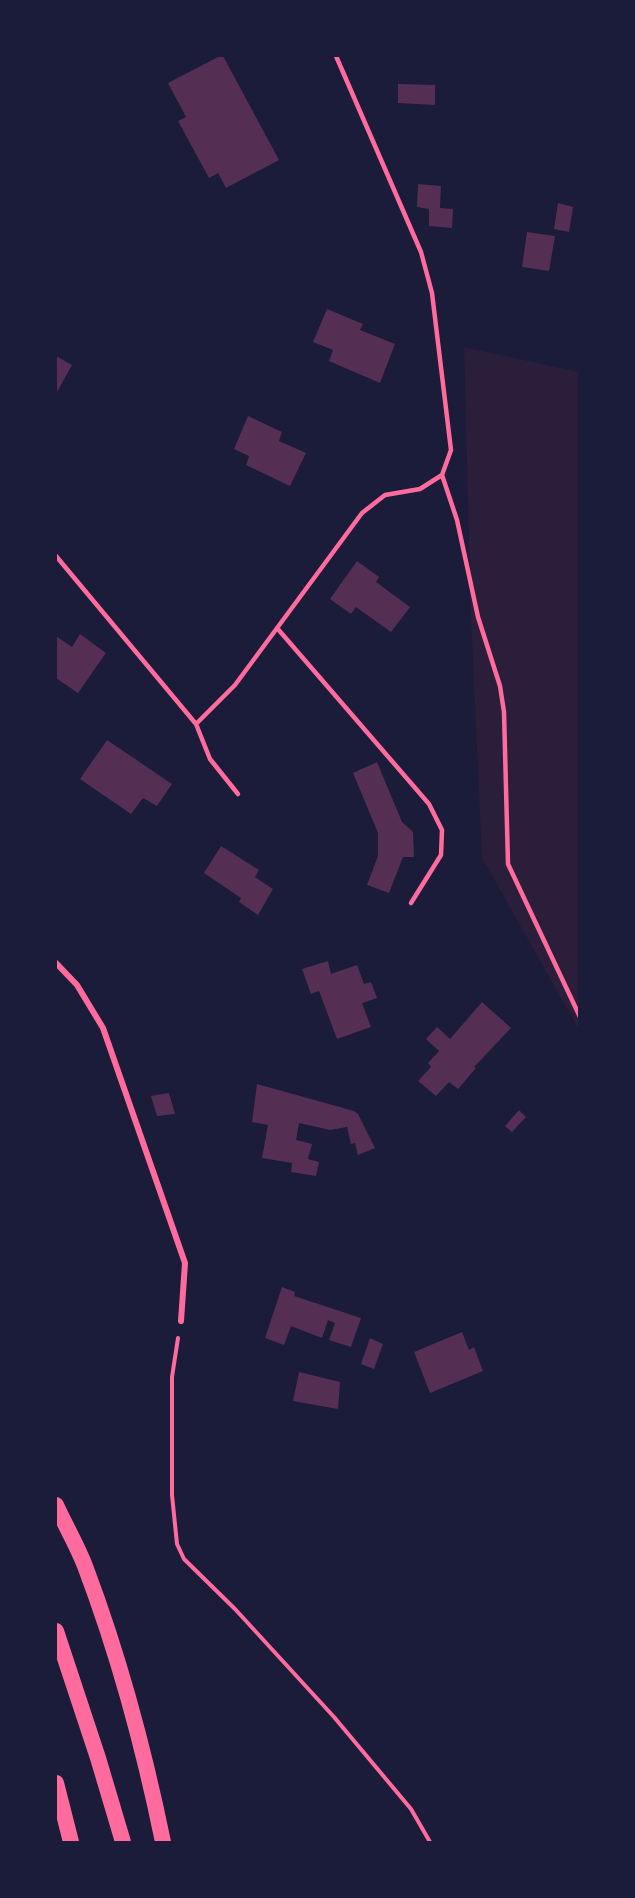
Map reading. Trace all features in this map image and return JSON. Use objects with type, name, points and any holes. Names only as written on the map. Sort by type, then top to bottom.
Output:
[{"type":"highway","points":[[56,1505],[84,1564],[110,1638],[135,1723],[163,1842]]},
{"type":"highway","points":[[56,1631],[123,1842]]},
{"type":"highway","points":[[56,1783],[71,1842]]},
{"type":"street","points":[[56,963],[77,985],[103,1028],[185,1263],[181,1322]]},
{"type":"lane","points":[[196,724],[236,685],[362,513],[385,495],[420,489],[442,475],[451,450],[432,293],[421,252],[336,56]]},
{"type":"lane","points":[[442,475],[458,520],[478,617],[500,686],[504,712],[507,864],[579,1017]]},
{"type":"lane","points":[[56,556],[196,724],[210,759],[238,794]]},
{"type":"lane","points":[[277,628],[429,804],[442,830],[441,855],[411,903]]},
{"type":"path","points":[[181,1322],[172,1377],[172,1495],[177,1544],[184,1559],[235,1609],[334,1717],[411,1809],[430,1842]]},
{"type":"shaded area","points":[[464,347],[579,372],[579,1030],[482,858],[471,617]]},
{"type":"building","points":[[223,56],[279,160],[226,188],[218,173],[209,178],[178,121],[186,117],[168,83]]},
{"type":"building","points":[[398,84],[435,85],[435,105],[398,103]]},
{"type":"building","points":[[418,184],[441,186],[440,208],[453,209],[452,228],[429,226],[429,209],[417,207]]},
{"type":"building","points":[[558,203],[573,207],[569,232],[554,229]]},
{"type":"building","points":[[527,232],[555,236],[549,271],[522,267]]},
{"type":"building","points":[[327,309],[363,324],[360,330],[395,344],[380,383],[329,361],[333,350],[313,342]]},
{"type":"building","points":[[56,356],[72,365],[56,394]]},
{"type":"building","points":[[248,416],[282,432],[279,441],[306,453],[290,486],[246,465],[249,456],[234,449]]},
{"type":"building","points":[[357,561],[379,577],[376,582],[410,607],[391,632],[356,607],[351,614],[330,599]]},
{"type":"building","points":[[80,634],[106,653],[78,693],[56,678],[56,636],[72,647]]},
{"type":"building","points":[[107,740],[172,784],[157,806],[143,798],[131,814],[80,779]]},
{"type":"building","points":[[377,762],[402,822],[413,832],[414,857],[403,857],[389,893],[367,885],[378,856],[378,833],[353,773]]},
{"type":"building","points":[[221,846],[259,870],[255,877],[273,889],[258,915],[239,902],[241,898],[204,873]]},
{"type":"building","points":[[328,961],[331,974],[357,965],[364,984],[371,982],[377,998],[362,1003],[371,1027],[337,1039],[319,991],[311,994],[302,969]]},
{"type":"building","points":[[482,1002],[511,1028],[474,1067],[476,1068],[458,1089],[449,1082],[436,1096],[418,1081],[431,1067],[428,1063],[439,1051],[426,1039],[437,1027],[450,1039]]},
{"type":"building","points":[[257,1084],[354,1111],[358,1114],[375,1148],[358,1155],[355,1143],[351,1144],[347,1127],[330,1130],[299,1123],[296,1140],[312,1144],[308,1159],[319,1162],[316,1176],[291,1172],[292,1163],[262,1158],[268,1125],[252,1122]]},
{"type":"building","points":[[169,1093],[175,1114],[157,1116],[151,1096]]},
{"type":"building","points":[[519,1110],[526,1117],[512,1132],[505,1126]]},
{"type":"building","points":[[282,1287],[295,1292],[294,1296],[361,1318],[351,1347],[329,1340],[335,1323],[328,1320],[322,1338],[291,1326],[284,1345],[265,1338]]},
{"type":"building","points":[[462,1332],[469,1350],[474,1347],[483,1371],[430,1393],[414,1352]]},
{"type":"building","points":[[370,1338],[383,1344],[374,1369],[361,1364]]},
{"type":"building","points":[[299,1372],[340,1382],[338,1409],[293,1401]]}]
